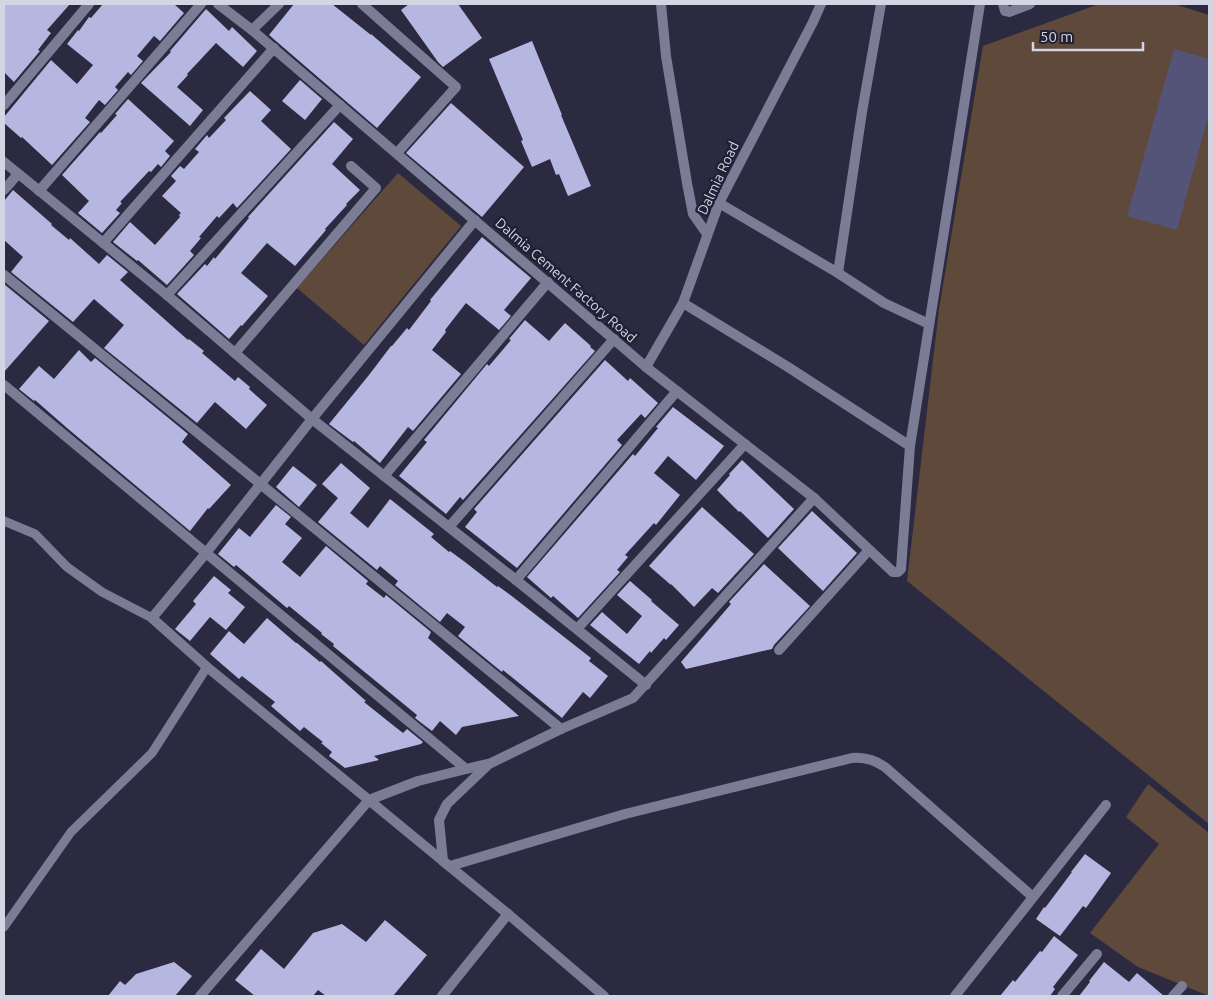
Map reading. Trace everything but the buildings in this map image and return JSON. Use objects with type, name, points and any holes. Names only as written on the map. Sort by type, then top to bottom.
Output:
[{"type":"street","points":[[4,105],[89,4]]},
{"type":"street","points":[[39,191],[201,4]]},
{"type":"street","name":"Dalmia Cement Factory Road","points":[[218,4],[274,48],[646,367],[814,498],[893,572],[898,572],[902,569],[910,446]]},
{"type":"street","points":[[252,30],[279,4]]},
{"type":"street","points":[[362,4],[456,87],[397,153]]},
{"type":"street","points":[[661,4],[666,56],[687,183],[694,214],[707,234]]},
{"type":"street","name":"Dalmia Road","points":[[646,367],[683,303],[718,203],[813,22],[820,4]]},
{"type":"street","points":[[838,273],[862,112],[881,4]]},
{"type":"street","points":[[683,303],[788,367],[910,446],[980,4]]},
{"type":"street","points":[[1003,4],[1005,11],[1009,12],[1030,4]]},
{"type":"street","points":[[103,243],[274,48]]},
{"type":"street","points":[[167,295],[340,105]]},
{"type":"street","points":[[4,162],[167,295],[312,420],[646,684]]},
{"type":"street","points":[[235,353],[376,188],[351,166]]},
{"type":"street","points":[[4,190],[18,174]]},
{"type":"street","points":[[718,203],[838,273],[884,303],[929,324]]},
{"type":"street","points":[[475,220],[152,618],[207,667],[508,914],[604,996]]},
{"type":"street","points":[[4,275],[560,729]]},
{"type":"street","points":[[384,476],[548,282]]},
{"type":"street","points":[[449,527],[614,339]]},
{"type":"street","points":[[4,385],[466,769]]},
{"type":"street","points":[[516,580],[677,391]]},
{"type":"street","points":[[577,629],[745,444]]},
{"type":"street","points":[[200,996],[369,800],[418,781],[489,764],[560,729],[633,698],[814,498]]},
{"type":"street","points":[[779,650],[869,550]]},
{"type":"street","points":[[447,864],[626,814],[852,758],[860,758],[877,762],[884,767],[1033,897]]},
{"type":"street","points":[[447,864],[439,820],[447,804],[489,764]]},
{"type":"street","points":[[954,996],[1106,805]]},
{"type":"street","points":[[442,996],[508,914]]},
{"type":"street","points":[[1062,996],[1097,954]]},
{"type":"street","points":[[1173,996],[1182,986]]},
{"type":"lane","points":[[4,521],[35,534],[67,567],[102,592],[152,618]]},
{"type":"lane","points":[[4,928],[71,832],[152,753],[207,667]]},
{"type":"shaded area","points":[[1099,4],[1174,4],[1209,15],[1209,824],[907,581],[939,309],[983,46]]},
{"type":"shaded area","points":[[398,173],[461,226],[364,345],[297,288]]},
{"type":"shaded area","points":[[1148,784],[1209,833],[1209,996],[1138,967],[1090,933],[1159,844],[1126,817]]},
{"type":"water","points":[[1174,49],[1209,59],[1209,113],[1177,230],[1127,216]]}]
